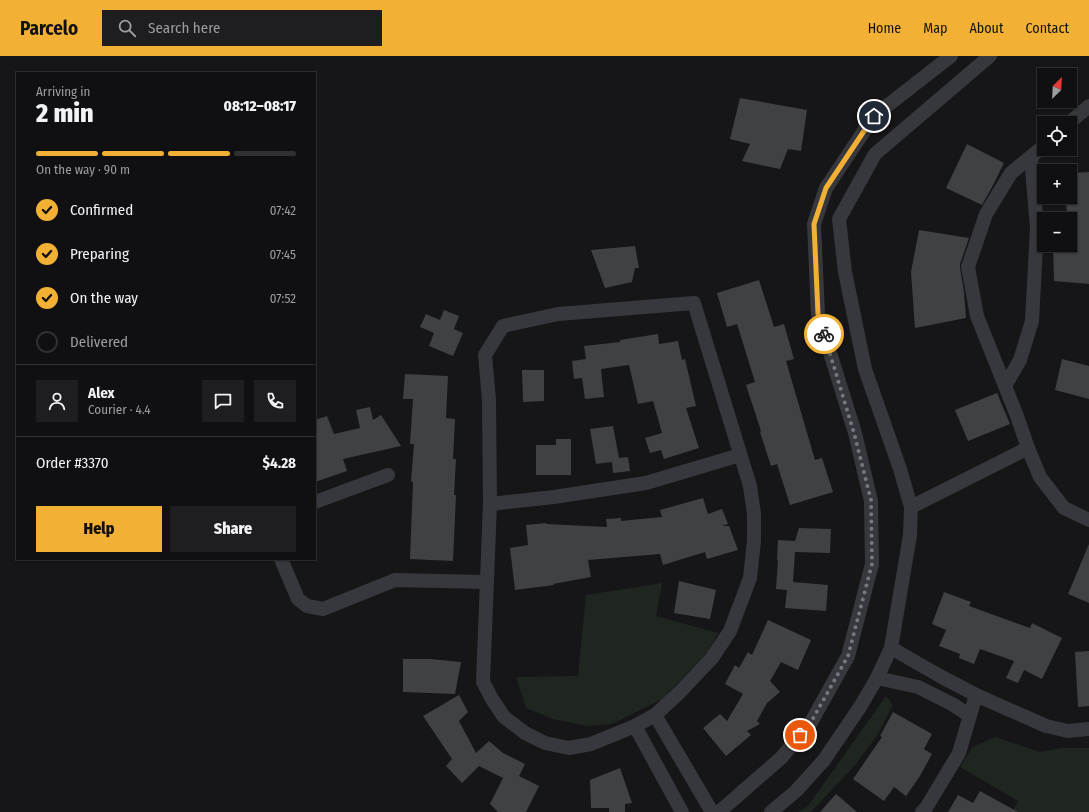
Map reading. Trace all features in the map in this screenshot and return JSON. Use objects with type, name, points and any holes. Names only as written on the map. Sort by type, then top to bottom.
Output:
[{"type":"street","points":[[719,812],[782,758],[810,724],[848,656],[872,564],[871,500],[854,433],[818,314],[814,224],[826,188],[874,116],[951,56]]},
{"type":"street","points":[[771,812],[796,791],[824,760],[860,708],[877,678],[891,648],[910,535],[911,507],[900,469],[865,369],[845,272],[839,219],[875,154],[990,56]]},
{"type":"street","points":[[1077,116],[1089,106]]},
{"type":"street","points":[[1037,152],[1011,173],[986,214],[968,267],[977,316],[1040,477],[1064,508],[1089,520]]},
{"type":"street","points":[[1005,386],[1020,360],[1032,321],[1037,228],[1030,157]]},
{"type":"street","points":[[814,224],[839,219]]},
{"type":"street","points":[[694,303],[750,486],[754,514],[754,541],[750,578],[730,631],[712,658],[680,692],[655,714],[635,726],[591,744],[569,748],[545,743],[525,733],[504,717],[483,682],[490,504],[490,400],[485,355],[503,326],[558,314],[694,303]]},
{"type":"street","points":[[911,507],[1028,448]]},
{"type":"street","points":[[490,504],[554,497],[646,483],[740,455]]},
{"type":"street","points":[[316,502],[388,475]]},
{"type":"street","points":[[281,560],[298,599],[307,606],[323,609],[395,580],[486,582]]},
{"type":"street","points":[[891,648],[976,695],[1046,726],[1068,731],[1089,729]]},
{"type":"street","points":[[877,678],[918,688],[952,704],[969,715]]},
{"type":"street","points":[[922,812],[926,808],[959,753],[976,695]]},
{"type":"street","points":[[655,714],[712,812]]},
{"type":"street","points":[[635,726],[682,812]]},
{"type":"shaded area","points":[[662,583],[656,616],[718,633],[708,652],[662,699],[612,724],[588,726],[553,719],[526,708],[516,677],[578,676],[586,595]]},
{"type":"shaded area","points":[[886,696],[893,705],[878,734],[855,765],[811,812],[798,812],[808,806]]},
{"type":"shaded area","points":[[995,737],[1040,752],[1061,748],[1089,748],[1089,812],[1012,812],[1018,801],[960,767],[973,747]]},
{"type":"building","points":[[740,98],[807,110],[801,151],[788,149],[780,169],[742,161],[750,144],[730,139]]},
{"type":"building","points":[[967,144],[1004,163],[982,205],[946,188]]},
{"type":"building","points":[[1089,172],[1089,284],[1054,281],[1053,252],[1077,252],[1077,212],[1067,212],[1066,204],[1077,204],[1077,173]]},
{"type":"building","points":[[919,230],[969,238],[960,264],[966,318],[915,328],[911,272]]},
{"type":"building","points":[[635,246],[639,268],[635,268],[632,282],[605,288],[591,250]]},
{"type":"building","points":[[759,280],[774,327],[784,324],[794,359],[786,361],[815,460],[822,458],[833,492],[790,505],[777,464],[771,466],[746,385],[755,382],[737,324],[727,327],[717,293]]},
{"type":"building","points":[[444,310],[459,316],[454,329],[463,333],[453,356],[429,346],[434,333],[420,327],[426,314],[440,320]]},
{"type":"building","points":[[658,334],[659,344],[678,341],[682,360],[685,359],[696,406],[686,408],[699,448],[664,459],[661,450],[650,453],[645,438],[662,433],[653,401],[638,404],[629,365],[601,369],[604,397],[585,399],[582,378],[574,379],[572,361],[586,359],[584,346],[620,342],[620,340]]},
{"type":"building","points":[[1062,359],[1089,366],[1089,399],[1055,390]]},
{"type":"building","points":[[522,370],[544,370],[544,401],[523,402]]},
{"type":"building","points":[[405,374],[448,376],[446,418],[455,419],[453,459],[456,459],[454,495],[456,495],[453,561],[410,559],[413,482],[411,481],[414,444],[410,444],[413,399],[403,399]]},
{"type":"building","points":[[997,393],[1010,424],[968,441],[955,410]]},
{"type":"building","points":[[370,407],[373,420],[381,415],[401,446],[343,459],[347,471],[316,482],[316,420],[327,416],[334,434],[360,428],[356,410]]},
{"type":"building","points":[[613,426],[619,458],[628,457],[630,471],[613,473],[612,462],[596,464],[590,429]]},
{"type":"building","points":[[556,439],[571,439],[571,475],[536,475],[536,445],[556,445]]},
{"type":"building","points":[[703,498],[708,514],[722,509],[728,524],[722,526],[729,526],[738,550],[707,559],[705,552],[663,565],[660,554],[588,560],[591,577],[553,584],[554,585],[515,590],[510,548],[528,545],[526,525],[546,523],[607,527],[606,519],[621,518],[621,521],[662,517],[660,510]]},
{"type":"building","points":[[799,528],[831,529],[830,553],[795,552],[793,582],[828,585],[826,611],[785,608],[787,590],[776,589],[778,540],[795,541]]},
{"type":"building","points":[[1089,544],[1089,603],[1068,594]]},
{"type":"building","points":[[679,581],[716,590],[710,619],[674,613]]},
{"type":"building","points":[[944,592],[971,602],[969,606],[1030,628],[1032,623],[1062,638],[1042,679],[1024,670],[1018,683],[1006,678],[1014,661],[980,649],[974,664],[959,658],[960,654],[939,646],[946,630],[932,624]]},
{"type":"building","points":[[768,620],[811,640],[798,670],[781,662],[770,681],[780,692],[767,703],[757,721],[760,724],[747,731],[751,735],[726,756],[703,728],[720,714],[727,721],[743,694],[725,684],[735,665],[739,668],[748,652],[752,655]]},
{"type":"building","points":[[1089,651],[1089,706],[1078,707],[1075,652]]},
{"type":"building","points":[[403,659],[430,659],[461,662],[455,694],[403,692]]},
{"type":"building","points":[[459,695],[468,712],[459,721],[476,753],[489,741],[503,753],[525,764],[519,776],[539,786],[526,812],[498,812],[490,804],[503,778],[479,766],[462,783],[446,766],[452,759],[423,716]]},
{"type":"building","points":[[893,712],[932,734],[924,749],[932,754],[920,776],[906,796],[894,787],[884,801],[853,779],[882,737],[880,736]]},
{"type":"building","points":[[620,768],[632,803],[625,804],[625,812],[609,812],[609,808],[591,808],[590,780]]},
{"type":"building","points":[[980,791],[1018,812],[948,812],[958,795],[973,803]]},
{"type":"building","points":[[836,794],[857,812],[820,812]]},
{"type":"way so far","points":[[800,735],[810,724],[848,656],[872,564],[871,500],[854,433],[824,334]]},
{"type":"route","points":[[824,334],[818,314],[814,224],[826,188],[874,116]]}]
